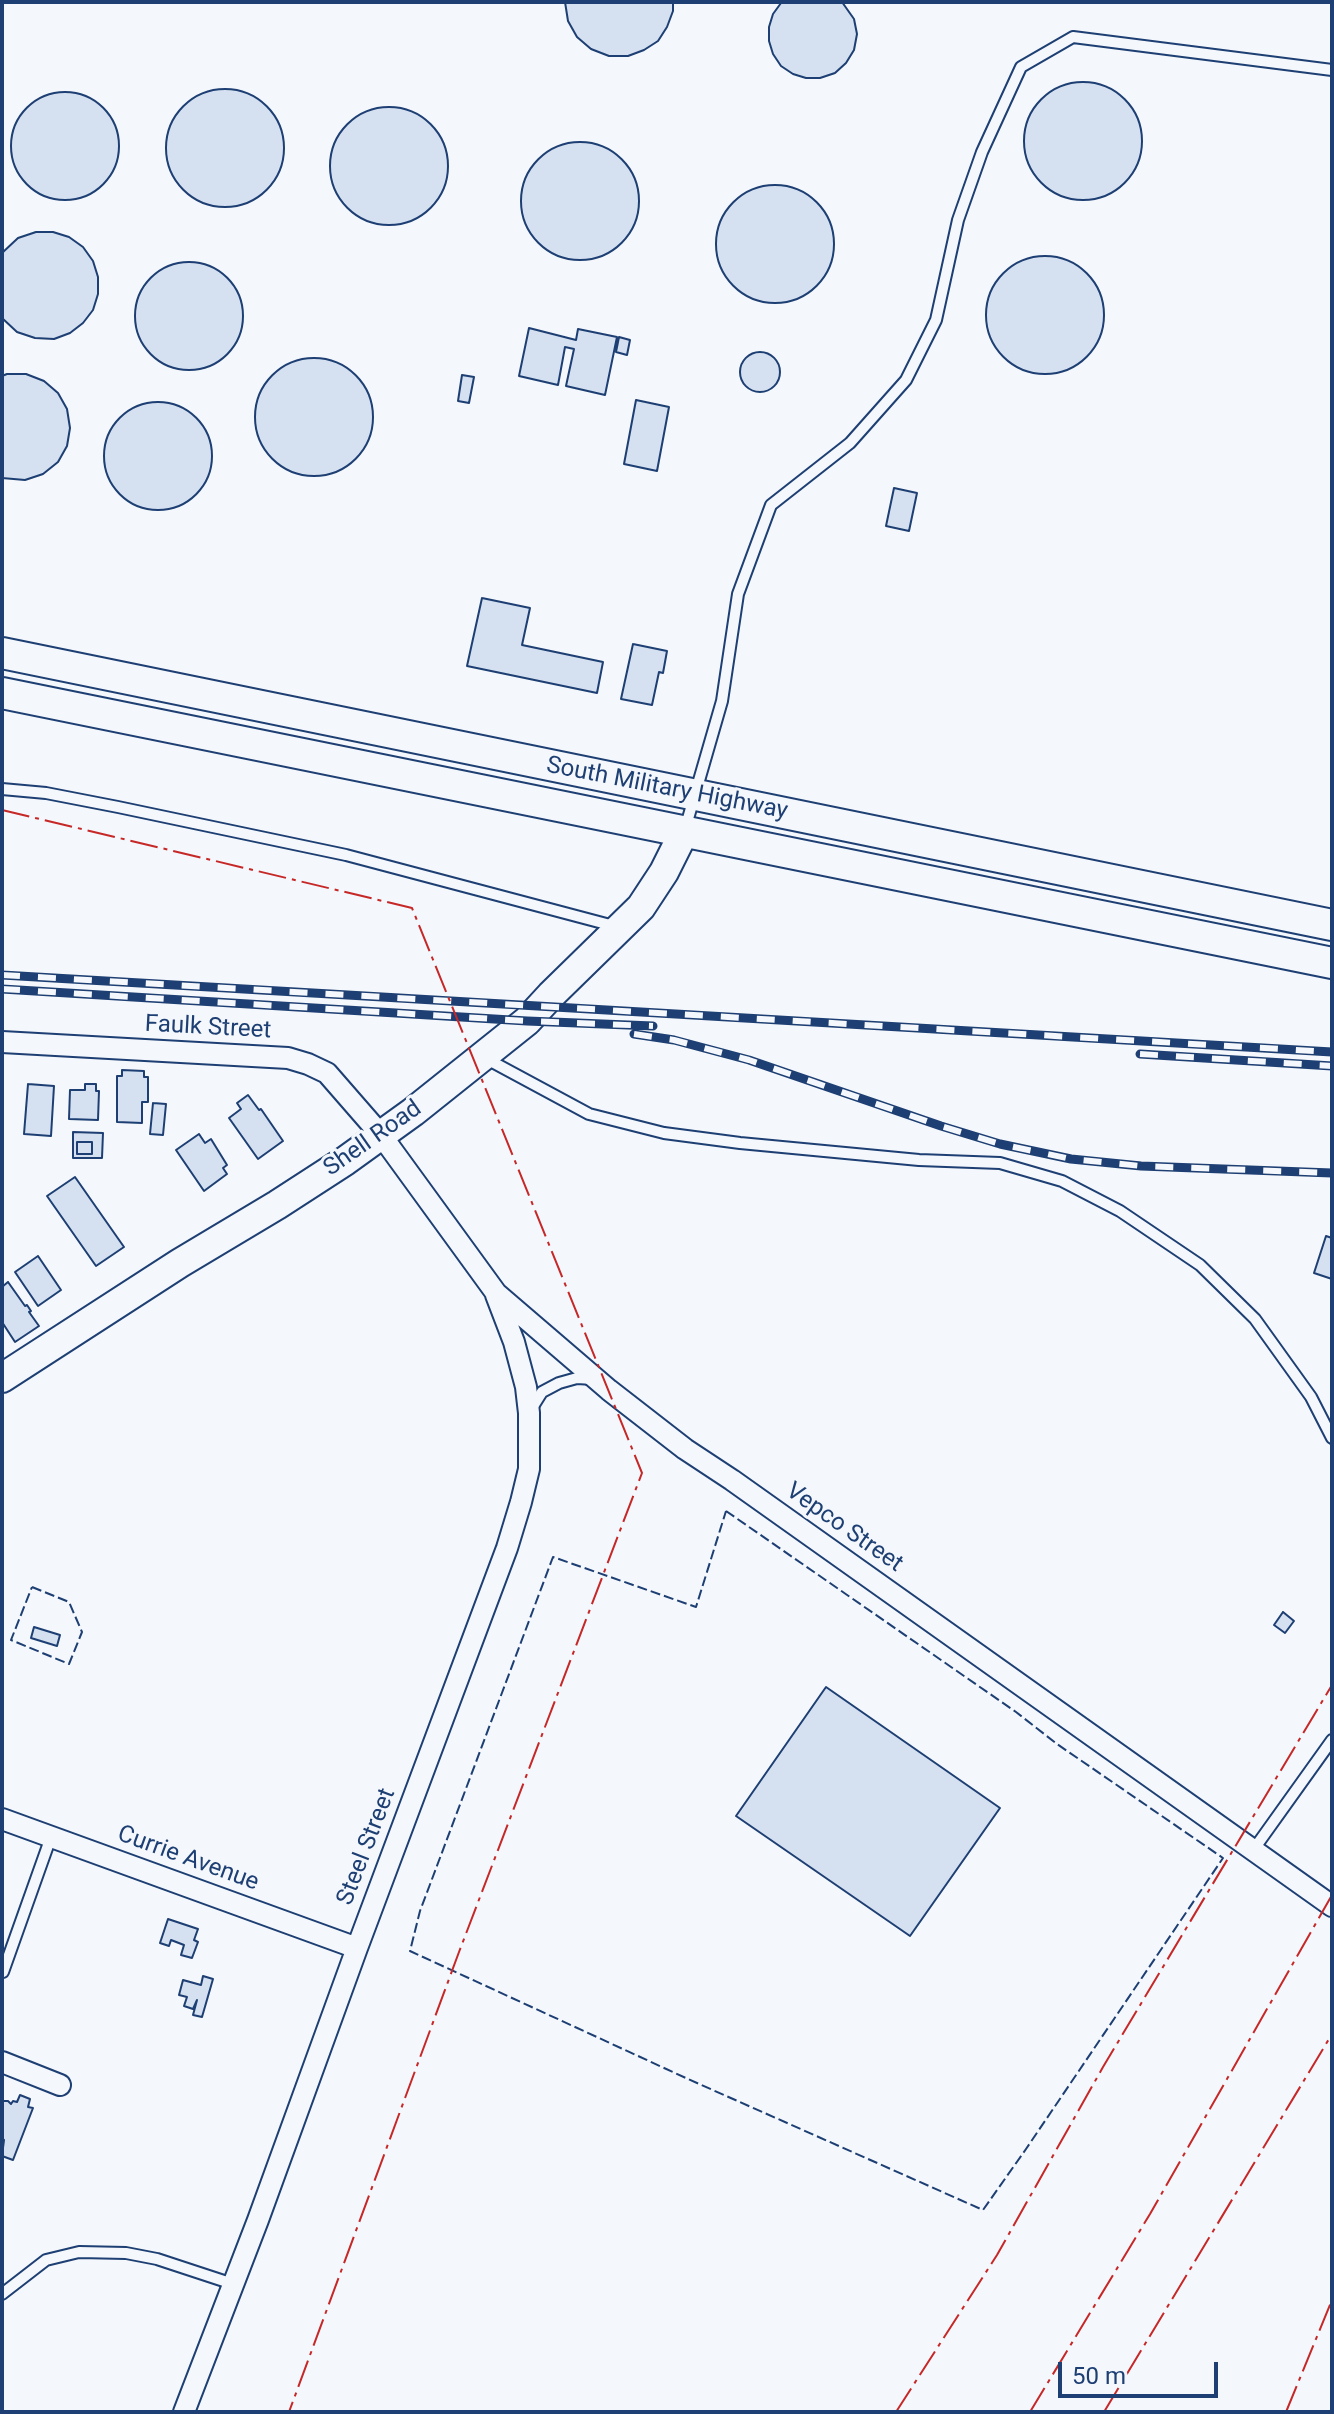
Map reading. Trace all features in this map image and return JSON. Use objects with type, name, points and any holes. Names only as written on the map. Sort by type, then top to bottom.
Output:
[{"type":"main road","name":"South Military Highway","points":[[2,653],[1332,925]]},
{"type":"main road","name":"South Military Highway","points":[[2,693],[1332,963]]},
{"type":"street","name":"Shell Road","points":[[2,1378],[180,1263],[277,1205],[381,1135],[527,1021],[641,907],[664,872],[684,832]]},
{"type":"street","name":"Faulk Street","points":[[2,1042],[288,1058],[327,1073],[381,1135]]},
{"type":"street","name":"Vepco Street","points":[[381,1135],[496,1293],[596,1379],[685,1449],[1332,1906]]},
{"type":"street","name":"Steel Street","points":[[184,2412],[507,1548],[529,1469],[529,1413],[526,1387],[514,1342],[496,1293]]},
{"type":"street","name":"Currie Avenue","points":[[2,1819],[357,1948]]},
{"type":"street","points":[[2,2062],[60,2085]]},
{"type":"lane","points":[[684,832],[722,701],[738,594],[771,505],[850,443],[906,380],[936,320],[958,220],[982,152],[1021,67],[1073,37],[1332,70]]},
{"type":"lane","points":[[2,789],[46,793],[346,855],[620,928]]},
{"type":"lane","points":[[482,1057],[589,1114],[664,1133],[904,1159],[1000,1163],[1062,1181],[1120,1211],[1200,1265],[1255,1319],[1311,1397],[1332,1438]]},
{"type":"lane","points":[[529,1413],[542,1392],[551,1387],[577,1378],[596,1379]]},
{"type":"lane","points":[[1254,1849],[1332,1740]]},
{"type":"lane","points":[[3,1972],[51,1837]]},
{"type":"lane","points":[[2,2294],[46,2260],[79,2252],[126,2253],[157,2259],[233,2284]]},
{"type":"building","points":[[565,2],[673,2],[673,11],[658,41],[628,56],[609,56],[591,49],[577,37],[568,21]]},
{"type":"building","points":[[842,2],[854,19],[857,34],[854,50],[846,63],[835,73],[820,78],[793,74],[781,66],[769,41],[769,27],[781,3]]},
{"type":"building","points":[[1083,82],[1106,86],[1125,99],[1138,118],[1142,141],[1138,164],[1125,183],[1106,196],[1083,200],[1060,196],[1041,183],[1028,164],[1024,141],[1028,118],[1041,99],[1060,86]]},
{"type":"building","points":[[225,89],[248,93],[267,106],[280,125],[284,148],[280,171],[267,190],[248,203],[225,207],[202,203],[183,190],[170,171],[166,148],[170,125],[183,106],[202,93]]},
{"type":"building","points":[[65,92],[86,96],[103,108],[115,125],[119,146],[115,167],[103,184],[86,196],[65,200],[44,196],[27,184],[15,167],[11,146],[15,125],[27,108],[44,96]]},
{"type":"building","points":[[389,107],[412,111],[431,124],[444,143],[448,166],[444,189],[431,208],[412,221],[389,225],[366,221],[347,208],[334,189],[330,166],[334,143],[347,124],[366,111]]},
{"type":"building","points":[[580,142],[603,146],[622,159],[635,178],[639,201],[635,224],[622,243],[603,256],[580,260],[557,256],[538,243],[525,224],[521,201],[525,178],[538,159],[557,146]]},
{"type":"building","points":[[775,185],[798,189],[817,202],[830,221],[834,244],[830,267],[817,286],[798,299],[775,303],[752,299],[733,286],[720,267],[716,244],[720,221],[733,202],[752,189]]},
{"type":"building","points":[[36,232],[53,232],[69,237],[83,247],[93,261],[98,277],[98,294],[93,310],[70,333],[54,339],[35,338],[17,332],[2,318],[2,253],[18,238]]},
{"type":"building","points":[[1045,256],[1068,260],[1087,273],[1100,292],[1104,315],[1100,338],[1087,357],[1068,370],[1045,374],[1022,370],[1003,357],[990,338],[986,315],[990,292],[1003,273],[1022,260]]},
{"type":"building","points":[[189,262],[219,271],[227,278],[234,286],[243,316],[234,346],[227,354],[219,361],[189,370],[159,361],[151,354],[144,346],[135,316],[144,286],[151,278],[159,271]]},
{"type":"building","points":[[529,328],[576,340],[578,329],[617,337],[605,395],[566,386],[574,349],[565,347],[558,385],[519,376]]},
{"type":"building","points":[[619,337],[630,340],[627,355],[616,352]]},
{"type":"building","points":[[760,352],[774,358],[780,372],[774,386],[760,392],[746,386],[740,372],[746,358]]},
{"type":"building","points":[[314,358],[337,362],[356,375],[369,394],[373,417],[369,440],[356,459],[337,472],[314,476],[291,472],[272,459],[259,440],[255,417],[259,394],[272,375],[291,362]]},
{"type":"building","points":[[26,374],[44,381],[58,393],[67,409],[70,428],[67,446],[58,462],[43,474],[25,480],[2,478],[2,376]]},
{"type":"building","points":[[462,375],[474,377],[469,403],[458,401]]},
{"type":"building","points":[[636,400],[669,407],[657,471],[624,464]]},
{"type":"building","points":[[158,402],[188,411],[196,418],[203,426],[212,456],[203,486],[196,494],[188,501],[158,510],[128,501],[120,494],[113,486],[104,456],[113,426],[120,418],[128,411]]},
{"type":"building","points":[[894,488],[917,493],[909,531],[886,526]]},
{"type":"building","points":[[482,598],[530,608],[522,645],[603,662],[597,693],[467,666]]},
{"type":"building","points":[[633,644],[667,651],[652,705],[621,699]]},
{"type":"building","points":[[122,1070],[144,1071],[144,1077],[148,1077],[148,1102],[142,1102],[142,1123],[117,1122],[117,1076],[122,1076]]},
{"type":"building","points":[[28,1084],[54,1086],[51,1136],[24,1134]]},
{"type":"building","points":[[85,1084],[96,1084],[96,1091],[99,1091],[98,1120],[69,1119],[70,1090],[85,1090]]},
{"type":"building","points":[[248,1095],[283,1141],[258,1159],[229,1118],[241,1109],[237,1103]]},
{"type":"building","points":[[153,1103],[166,1104],[163,1135],[150,1134]]},
{"type":"building","points":[[73,1132],[103,1133],[102,1158],[73,1158]],"holes":[[[77,1142],[92,1142],[92,1154],[77,1154]]]},
{"type":"building","points":[[199,1134],[205,1143],[211,1139],[227,1165],[223,1168],[227,1174],[204,1191],[176,1150]]},
{"type":"building","points":[[77,1142],[92,1142],[92,1154],[77,1154]]},
{"type":"building","points":[[75,1177],[124,1247],[96,1266],[47,1196]]},
{"type":"building","points":[[1326,1236],[1332,1238],[1332,1279],[1314,1273]]},
{"type":"building","points":[[38,1256],[61,1290],[38,1306],[15,1272]]},
{"type":"building","points":[[8,1282],[39,1326],[15,1342],[2,1322],[2,1287]]},
{"type":"building","points":[[1283,1612],[1294,1621],[1285,1633],[1274,1625]]},
{"type":"building","points":[[34,1627],[60,1635],[57,1646],[31,1638]]},
{"type":"building","points":[[826,1687],[1000,1808],[910,1936],[736,1816]]},
{"type":"building","points":[[168,1919],[198,1929],[194,1940],[198,1942],[192,1958],[181,1955],[184,1945],[171,1940],[169,1946],[160,1943]]},
{"type":"building","points":[[203,1976],[213,1979],[202,2017],[193,2015],[197,2000],[193,2009],[184,2006],[187,1997],[179,1995],[183,1980],[201,1985]]},
{"type":"building","points":[[20,2095],[30,2099],[28,2107],[33,2108],[13,2160],[2,2156],[2,2101],[17,2102]]},
{"type":"railway","points":[[2,975],[1332,1052]]},
{"type":"railway","points":[[2,989],[653,1026]]},
{"type":"railway","points":[[634,1034],[674,1040],[749,1060],[941,1126],[1000,1144],[1071,1159],[1141,1166],[1332,1173]]},
{"type":"railway","points":[[1140,1054],[1332,1066]]},
{"type":"fence","points":[[726,1511],[1223,1858],[983,2210],[410,1951],[420,1911],[553,1557],[696,1607],[726,1511]]},
{"type":"fence","points":[[32,1587],[69,1602],[82,1632],[69,1664],[11,1640],[32,1587]]},
{"type":"power","points":[[2,810],[412,908],[642,1473],[459,1952],[289,2412]]},
{"type":"power","points":[[896,2412],[997,2255],[1103,2067],[1332,1685]]},
{"type":"power","points":[[1030,2412],[1150,2214],[1332,1895]]},
{"type":"power","points":[[1104,2412],[1332,2034]]},
{"type":"power","points":[[1286,2412],[1332,2300]]}]
